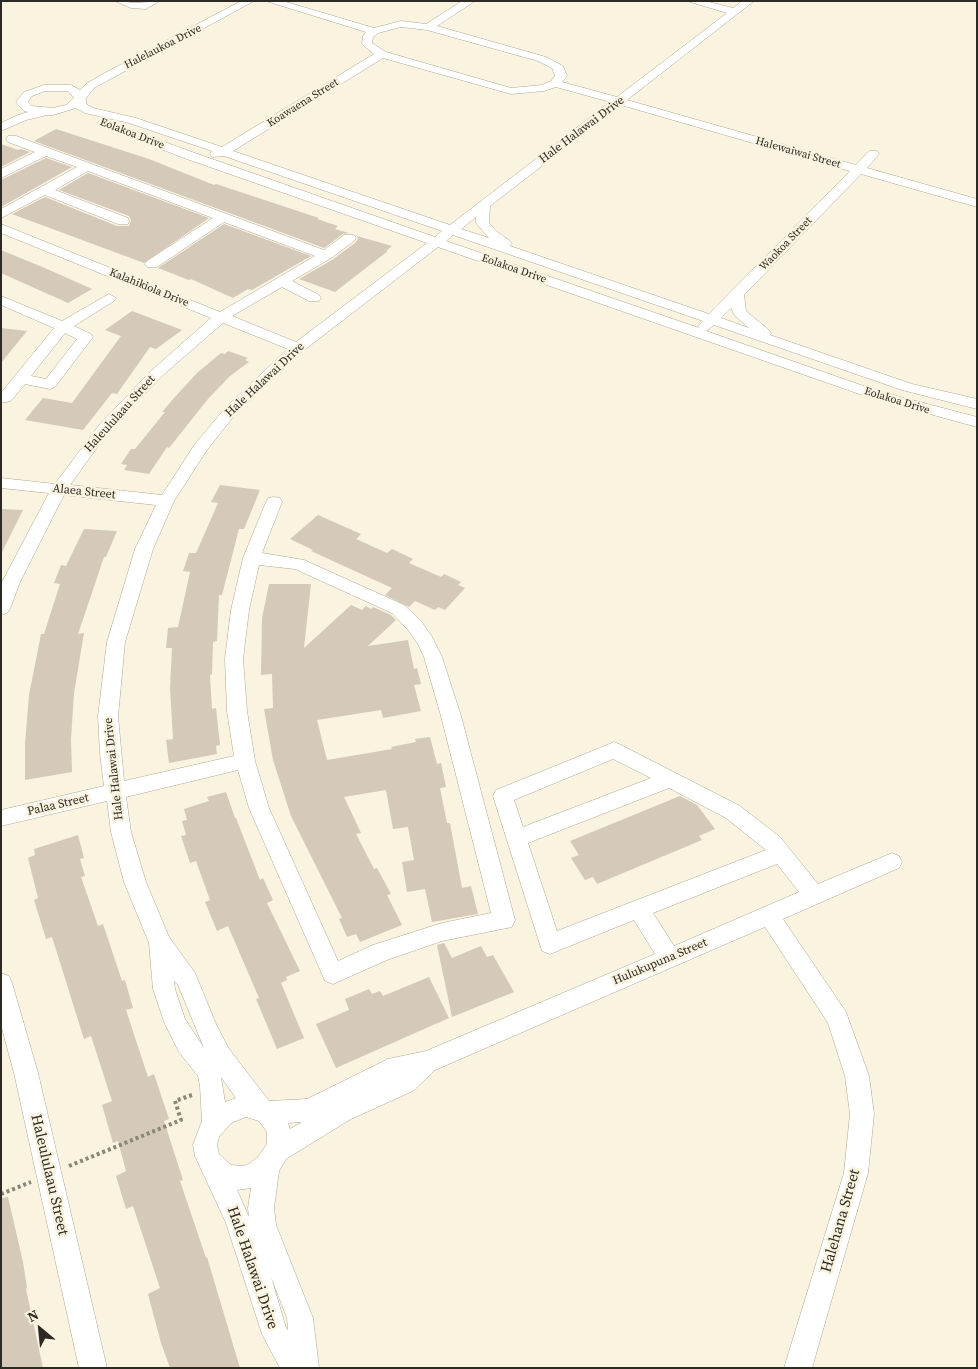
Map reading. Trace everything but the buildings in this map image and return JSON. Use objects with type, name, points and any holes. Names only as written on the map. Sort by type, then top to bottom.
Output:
[{"type":"street","points":[[120,1],[135,6],[146,6],[155,1]]},
{"type":"street","name":"Halelaukoa Drive","points":[[63,87],[82,82],[147,43],[226,1]]},
{"type":"street","name":"Halelaukoa Drive","points":[[48,112],[70,107],[90,86],[104,77],[249,1]]},
{"type":"street","points":[[272,1],[374,31]]},
{"type":"street","points":[[428,27],[470,1]]},
{"type":"street","points":[[692,1],[735,12]]},
{"type":"street","name":"Hale Halawai Drive","points":[[263,1111],[221,1057],[206,1028],[187,980],[160,943],[135,882],[121,832],[115,792],[108,716],[116,642],[128,594],[144,549],[166,501],[200,447],[232,408],[298,348],[749,1]]},
{"type":"street","points":[[401,24],[428,27],[551,62],[560,71],[561,76],[555,83],[534,90],[511,91],[382,54],[367,44],[368,36],[374,31],[401,24]]},
{"type":"street","name":"Koawaena Street","points":[[223,152],[382,54]]},
{"type":"street","points":[[132,120],[114,112],[103,96],[112,79],[141,59]]},
{"type":"street","points":[[555,83],[620,102]]},
{"type":"street","points":[[1,121],[22,102],[23,98],[35,91],[63,87]]},
{"type":"street","name":"Eolakoa Drive","points":[[63,87],[77,91],[82,107],[90,111],[132,120],[907,386],[977,404]]},
{"type":"street","name":"Eolakoa Drive","points":[[22,102],[28,110],[103,123],[188,155],[873,394],[923,410],[977,422]]},
{"type":"street","name":"Halewaiwai Street","points":[[620,102],[977,203]]},
{"type":"street","points":[[1,128],[22,117],[48,112]]},
{"type":"street","points":[[12,139],[326,255]]},
{"type":"street","points":[[1,174],[45,151]]},
{"type":"street","points":[[188,155],[209,155],[223,152],[221,161],[229,169]]},
{"type":"street","name":"Waokoa Street","points":[[699,333],[873,154]]},
{"type":"street","points":[[1,214],[87,167]]},
{"type":"street","points":[[44,190],[124,221]]},
{"type":"street","points":[[484,203],[481,219],[485,228],[518,253]]},
{"type":"street","points":[[152,264],[223,217]]},
{"type":"street","name":"Kalahikiola Drive","points":[[1,228],[298,348]]},
{"type":"street","name":"Haleululaau Street","points":[[1,609],[10,582],[59,490],[104,428],[157,373],[221,317],[326,255],[349,238]]},
{"type":"street","points":[[281,282],[314,298]]},
{"type":"street","points":[[737,294],[737,305],[740,313],[770,340]]},
{"type":"street","points":[[3,401],[63,327],[109,298]]},
{"type":"street","points":[[1,300],[86,337],[50,384],[22,378]]},
{"type":"street","name":"Alaea Street","points":[[1,483],[166,501]]},
{"type":"street","points":[[252,558],[265,558],[298,564],[398,610],[415,626],[433,657],[451,716],[504,920],[442,932],[381,952],[333,974],[262,816],[245,760],[237,711],[234,659],[240,610],[252,558],[274,502]]},
{"type":"street","points":[[781,853],[550,944],[518,838],[503,796],[614,750],[733,812],[773,843],[781,853],[814,896]]},
{"type":"street","name":"Palaa Street","points":[[1,818],[245,760]]},
{"type":"street","points":[[518,838],[670,780]]},
{"type":"street","name":"Hulukupuna Street","points":[[263,1111],[308,1110],[396,1067],[427,1062],[892,862]]},
{"type":"street","points":[[639,908],[669,958]]},
{"type":"street","name":"Halehana Street","points":[[769,915],[838,1020],[858,1076],[862,1114],[856,1173],[798,1368]]},
{"type":"street","name":"Hale Halawai Drive","points":[[160,943],[164,990],[175,1022],[187,1044],[208,1071],[212,1086],[214,1123]]},
{"type":"street","name":"Haleululaau Street","points":[[1,984],[26,1073],[93,1368]]},
{"type":"street","name":"Hulukupuna Street","points":[[272,1158],[342,1112],[405,1083],[427,1062]]},
{"type":"street","points":[[246,1106],[263,1111],[275,1122],[279,1132],[272,1158],[256,1174],[243,1178],[231,1177],[220,1173],[212,1166],[207,1156],[205,1145],[208,1133],[214,1123],[223,1114],[246,1106]]},
{"type":"street","name":"Hale Halawai Drive","points":[[272,1158],[261,1208],[263,1225],[300,1318],[305,1368]]},
{"type":"street","name":"Hale Halawai Drive","points":[[212,1166],[240,1227],[275,1334],[296,1368]]},
{"type":"path","points":[[1,1194],[180,1120],[175,1101],[212,1086]]}]
